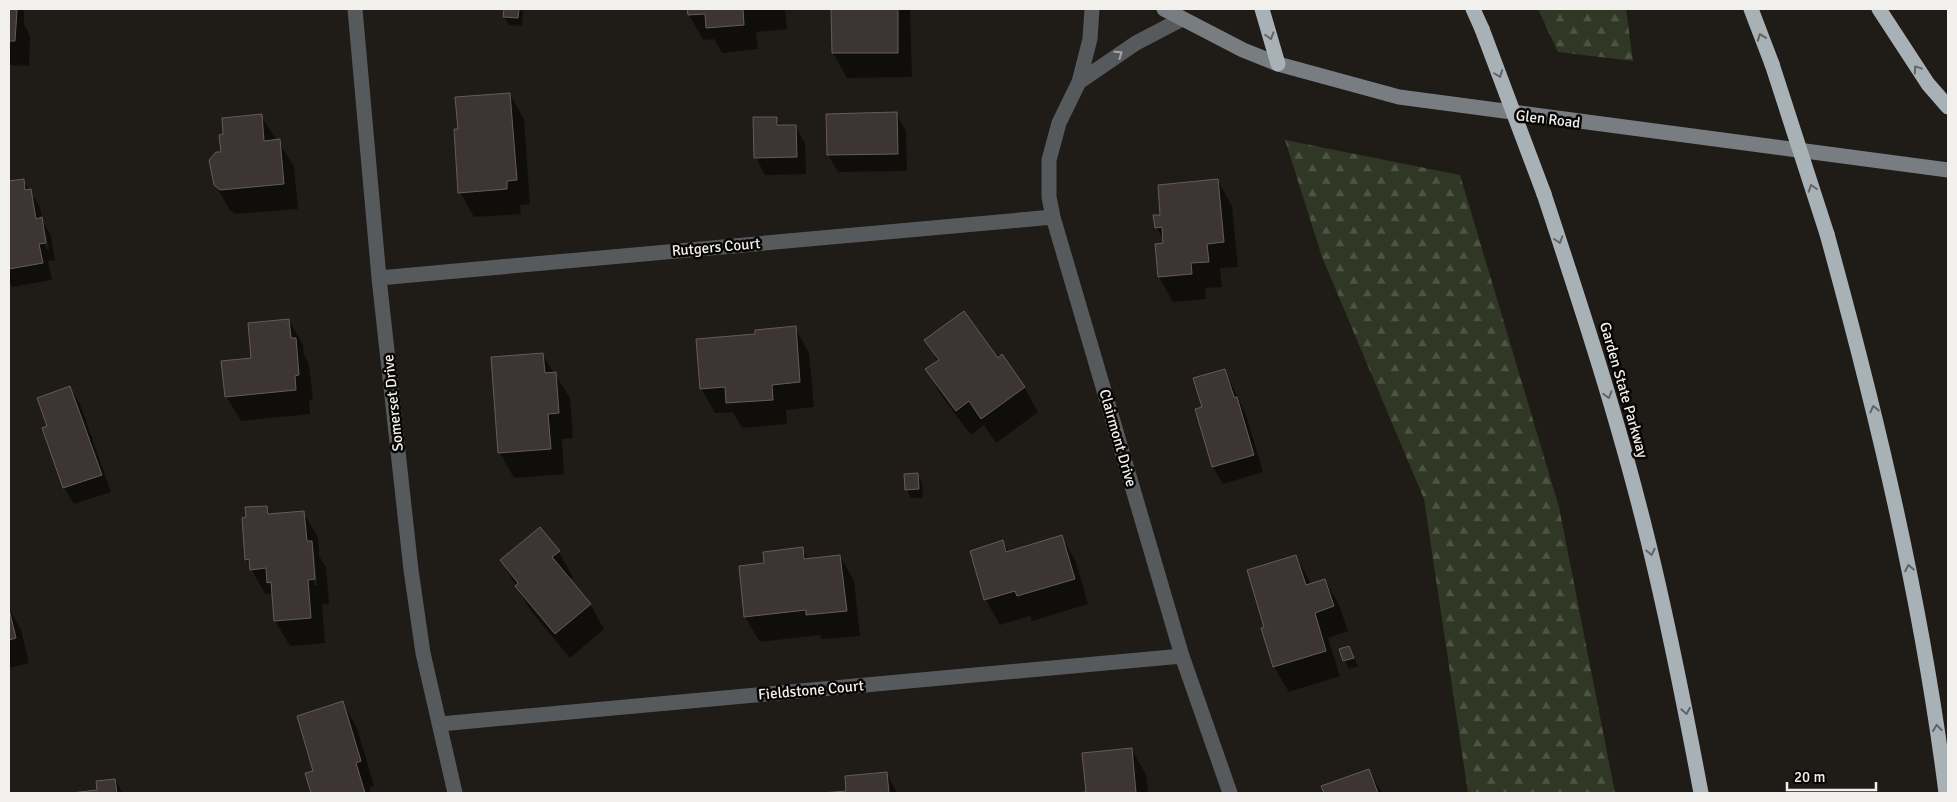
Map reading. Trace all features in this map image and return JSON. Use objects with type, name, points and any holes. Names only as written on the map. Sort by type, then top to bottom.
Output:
[{"type":"highway","points":[[1262,9],[1278,64]]},
{"type":"highway","name":"Garden State Parkway","points":[[1473,9],[1544,194],[1596,351],[1640,505],[1677,663],[1701,793]]},
{"type":"highway","points":[[1751,9],[1772,64],[1827,234],[1869,387],[1905,548],[1935,705],[1946,793]]},
{"type":"highway","points":[[1879,9],[1928,84],[1948,107]]},
{"type":"main road","name":"Glen Road","points":[[1164,9],[1243,50],[1278,64],[1359,88],[1435,104],[1948,170]]},
{"type":"street","name":"Somerset Drive","points":[[355,9],[380,278],[411,570],[424,653],[455,793]]},
{"type":"street","name":"Clairmont Drive","points":[[1092,9],[1090,39],[1079,82],[1067,103],[1053,141],[1048,177],[1052,217],[1182,656],[1230,793]]},
{"type":"street","name":"Clairmont Drive","points":[[1079,82],[1136,43],[1182,19]]},
{"type":"street","name":"Rutgers Court","points":[[380,278],[1052,217]]},
{"type":"street","name":"Fieldstone Court","points":[[440,724],[1182,656]]},
{"type":"green space","points":[[1538,9],[1626,9],[1633,61],[1558,52]]},
{"type":"green space","points":[[1285,140],[1460,175],[1559,507],[1615,793],[1468,793],[1424,499],[1322,257]]},
{"type":"building","points":[[9,9],[17,10],[15,41],[9,41]]},
{"type":"building","points":[[504,9],[519,9],[518,18],[503,17]]},
{"type":"building","points":[[687,9],[743,9],[744,25],[706,28],[705,14],[688,15]]},
{"type":"building","points":[[831,9],[898,9],[898,53],[832,53]]},
{"type":"building","points":[[510,93],[517,180],[507,181],[507,189],[458,193],[454,129],[458,129],[455,97]]},
{"type":"building","points":[[897,112],[898,154],[827,155],[826,114]]},
{"type":"building","points":[[262,114],[264,141],[280,139],[284,184],[220,190],[214,185],[209,160],[216,152],[221,152],[219,135],[223,134],[222,118]]},
{"type":"building","points":[[753,117],[777,117],[777,125],[796,125],[797,157],[754,158]]},
{"type":"building","points":[[24,179],[25,190],[31,189],[36,219],[42,217],[46,243],[39,244],[43,263],[9,269],[9,181]]},
{"type":"building","points":[[1218,179],[1224,242],[1207,244],[1209,262],[1191,263],[1192,274],[1158,277],[1155,244],[1163,243],[1162,227],[1155,228],[1153,215],[1160,215],[1158,185]]},
{"type":"building","points":[[964,311],[998,358],[1002,354],[1025,387],[981,419],[969,401],[956,411],[925,369],[939,360],[924,340]]},
{"type":"building","points":[[289,319],[291,338],[296,338],[299,375],[295,376],[296,390],[225,397],[221,361],[251,358],[248,323]]},
{"type":"building","points":[[796,326],[800,382],[772,385],[773,400],[726,403],[725,387],[700,389],[696,339],[755,334],[755,330]]},
{"type":"building","points":[[543,353],[545,373],[556,372],[559,413],[548,414],[551,449],[498,453],[491,357]]},
{"type":"building","points":[[1225,369],[1234,397],[1237,397],[1254,455],[1212,467],[1195,409],[1202,407],[1193,378]]},
{"type":"building","points":[[70,386],[102,475],[63,488],[42,428],[47,426],[37,398]]},
{"type":"building","points":[[918,473],[919,489],[905,490],[904,474]]},
{"type":"building","points":[[267,506],[268,514],[304,511],[307,541],[312,541],[315,579],[308,580],[311,618],[274,621],[271,582],[267,583],[266,568],[250,570],[249,559],[245,560],[242,518],[246,517],[245,507]]},
{"type":"building","points":[[540,527],[560,551],[552,557],[591,604],[555,634],[515,586],[518,583],[500,560]]},
{"type":"building","points":[[1062,535],[1075,579],[1017,596],[1015,591],[984,600],[970,551],[1003,540],[1006,552]]},
{"type":"building","points":[[803,547],[804,559],[840,555],[847,611],[806,615],[806,610],[744,617],[739,566],[764,563],[763,552]]},
{"type":"building","points":[[1296,555],[1306,585],[1325,579],[1334,606],[1315,613],[1326,651],[1273,667],[1261,628],[1264,627],[1247,570]]},
{"type":"building","points":[[9,609],[16,638],[9,640]]},
{"type":"building","points":[[1349,646],[1354,658],[1343,661],[1339,649]]},
{"type":"building","points":[[343,701],[361,761],[356,763],[365,793],[311,793],[305,773],[313,771],[297,716]]},
{"type":"building","points":[[1132,748],[1136,793],[1077,793],[1086,792],[1082,753]]},
{"type":"building","points":[[1369,769],[1378,793],[1324,793],[1321,786]]},
{"type":"building","points":[[887,772],[889,793],[822,793],[846,791],[845,776]]},
{"type":"building","points":[[115,779],[117,793],[71,793],[97,790],[96,781]]}]
